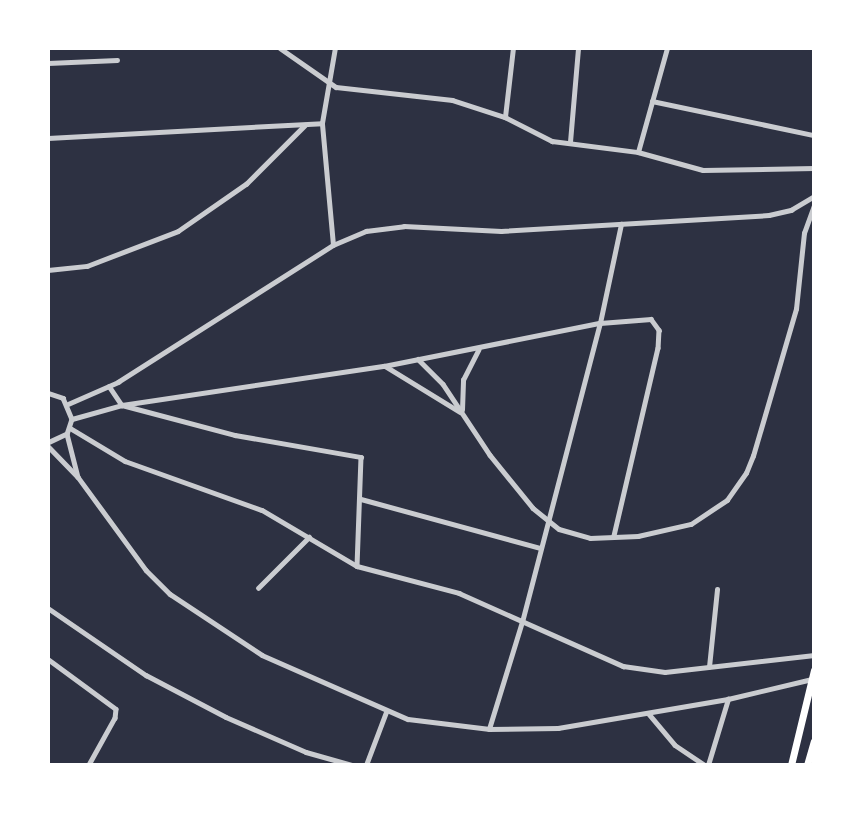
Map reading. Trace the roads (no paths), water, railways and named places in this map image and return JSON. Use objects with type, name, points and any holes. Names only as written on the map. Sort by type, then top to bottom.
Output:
[{"type":"main road","points":[[791,765],[814,670]]},
{"type":"main road","points":[[807,765],[814,741]]},
{"type":"street","points":[[280,48],[327,83],[346,89],[452,100],[505,117],[538,136],[638,152],[703,170],[814,168]]},
{"type":"street","points":[[333,245],[322,123],[327,83],[335,48]]},
{"type":"street","points":[[505,117],[513,48]]},
{"type":"street","points":[[570,142],[578,48]]},
{"type":"street","points":[[638,152],[667,48]]},
{"type":"street","points":[[48,63],[117,60]]},
{"type":"street","points":[[652,101],[814,135]]},
{"type":"street","points":[[48,138],[322,123]]},
{"type":"street","points":[[48,270],[87,266],[178,231],[246,184],[306,125]]},
{"type":"street","points":[[68,404],[109,386],[333,245],[384,226],[501,231],[769,215],[792,210],[814,196]]},
{"type":"street","points":[[418,359],[443,384],[490,455],[546,521],[590,538],[656,534],[692,524],[727,500],[746,473],[787,347],[798,295],[804,233],[814,205]]},
{"type":"street","points":[[489,729],[522,622],[546,521],[600,323],[621,224]]},
{"type":"street","points":[[72,419],[122,405],[384,366],[478,350],[600,323],[645,318],[655,321],[659,330],[654,369],[614,536]]},
{"type":"street","points":[[462,413],[463,380],[478,350]]},
{"type":"street","points":[[384,366],[462,413]]},
{"type":"street","points":[[109,386],[122,405],[235,435],[361,457],[357,566]]},
{"type":"street","points":[[48,393],[68,404],[72,419],[67,434],[48,445],[78,477],[128,547],[170,594],[262,655],[386,712],[438,726],[489,729],[558,728],[649,714],[812,680]]},
{"type":"street","points":[[70,428],[125,461],[262,510],[357,566],[459,592],[522,622],[634,669],[665,672],[814,655]]},
{"type":"street","points":[[67,434],[78,477]]},
{"type":"street","points":[[361,499],[540,548]]},
{"type":"street","points":[[258,588],[309,537]]},
{"type":"street","points":[[709,667],[717,589]]},
{"type":"street","points":[[48,608],[146,675],[218,713],[306,752],[352,765]]},
{"type":"street","points":[[48,659],[116,709],[115,718],[89,765]]},
{"type":"street","points":[[649,714],[675,745],[706,765],[728,699]]},
{"type":"street","points":[[366,765],[386,712]]}]
